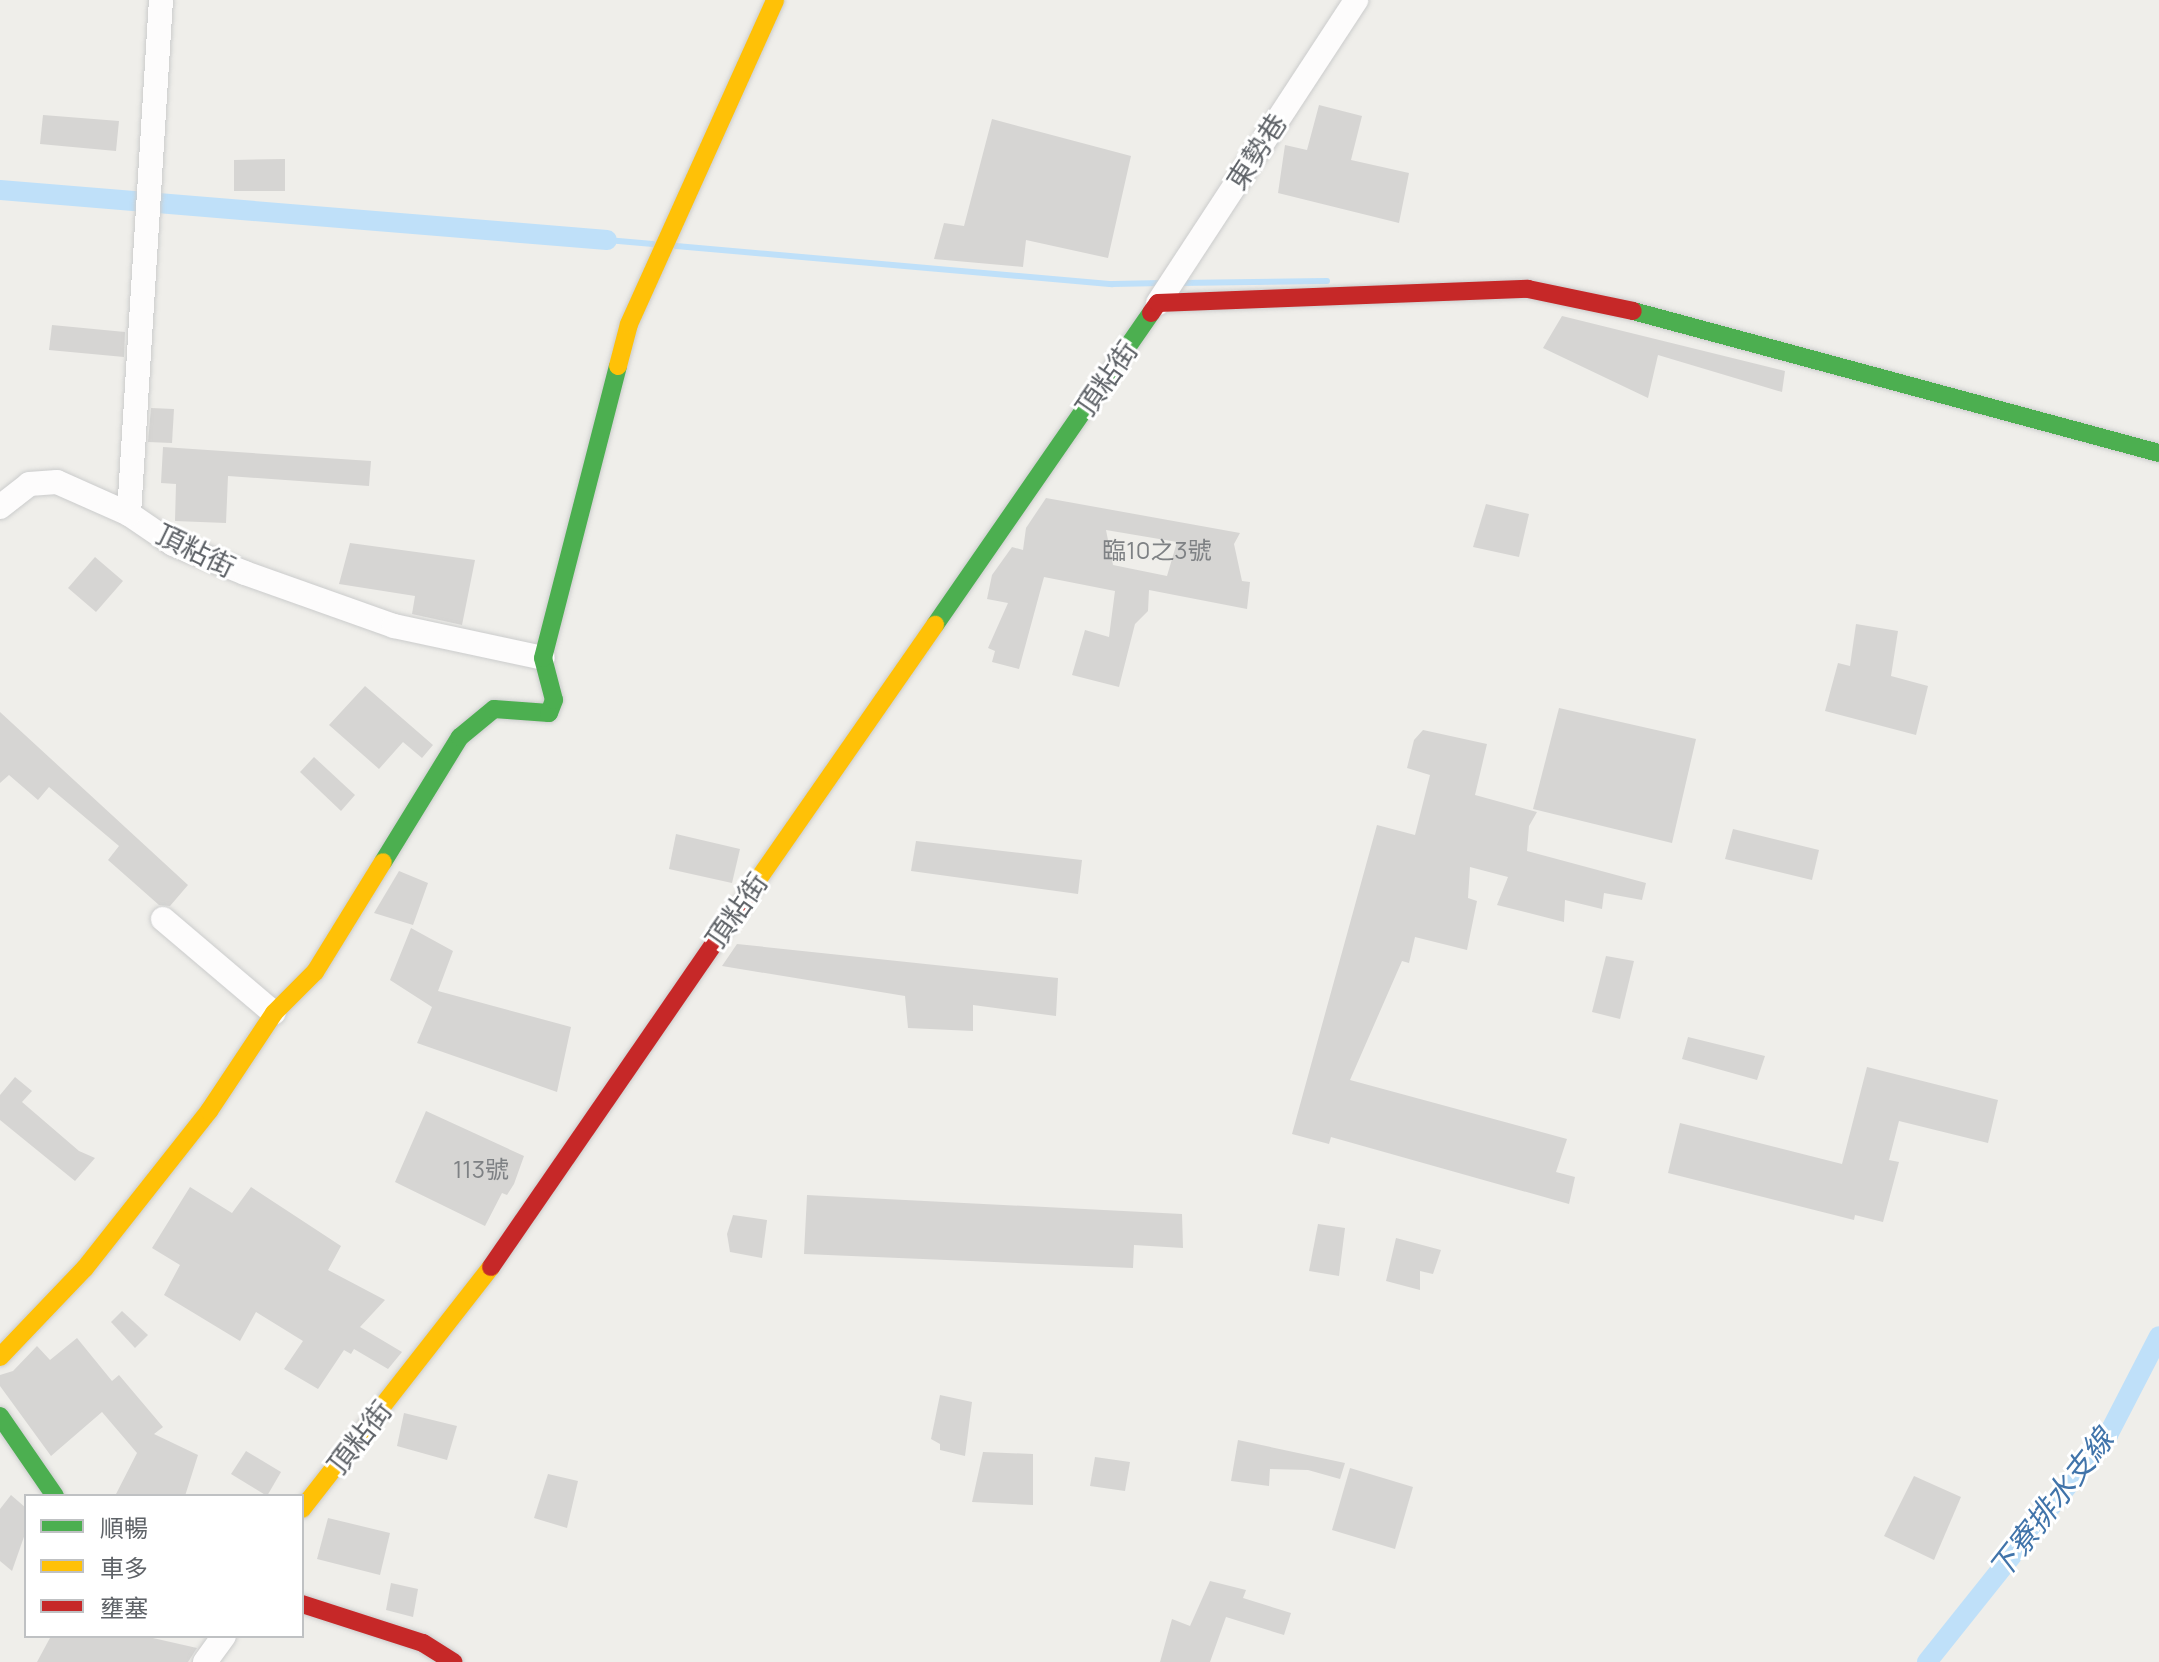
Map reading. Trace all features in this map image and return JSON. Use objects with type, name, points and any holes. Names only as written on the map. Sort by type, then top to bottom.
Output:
[{"type":"street","points":[[129,514],[161,0]]},
{"type":"street","points":[[0,1357],[85,1268],[209,1111],[274,1013],[315,972],[474,721],[494,709],[539,716],[549,713],[554,700],[543,658],[629,324],[775,0]]},
{"type":"street","name":"東勢巷","points":[[1158,303],[1356,0]]},
{"type":"street","points":[[1158,303],[1528,289],[1644,313],[2159,453]]},
{"type":"street","name":"頂粘街","points":[[304,1506],[471,1295],[1158,303]]},
{"type":"street","name":"頂粘街","points":[[0,507],[29,484],[57,482],[129,514],[173,544],[394,626],[543,658]]},
{"type":"street","points":[[163,919],[274,1013]]},
{"type":"street","points":[[0,1416],[54,1494]]},
{"type":"street","points":[[304,1605],[423,1643],[453,1662]]},
{"type":"street","points":[[205,1662],[223,1638]]},
{"type":"building","points":[[1319,105],[1362,116],[1351,160],[1409,173],[1399,223],[1278,193],[1285,145],[1307,150]]},
{"type":"building","points":[[43,115],[119,121],[116,151],[40,144]]},
{"type":"building","points":[[992,119],[1131,156],[1108,258],[1026,240],[1023,267],[934,259],[944,223],[964,226]]},
{"type":"building","points":[[285,159],[285,191],[234,191],[234,160]]},
{"type":"building","points":[[1562,316],[1785,371],[1782,392],[1658,355],[1648,398],[1543,348]]},
{"type":"building","points":[[52,325],[125,332],[124,357],[49,350]]},
{"type":"building","points":[[151,408],[174,409],[172,443],[148,442]]},
{"type":"building","points":[[163,447],[371,461],[369,486],[228,476],[226,523],[175,521],[176,484],[161,483]]},
{"type":"building","points":[[1046,498],[1240,533],[1234,544],[1242,581],[1250,582],[1247,609],[1149,590],[1148,611],[1135,624],[1119,687],[1072,675],[1085,630],[1109,637],[1115,591],[1044,577],[1019,669],[992,662],[995,651],[988,648],[1008,603],[987,599],[992,575],[1012,547],[1023,550],[1026,528]],"holes":[[[1106,530],[1177,542],[1167,576],[1113,565]]]},
{"type":"building","points":[[1486,504],[1529,514],[1519,557],[1473,547]]},
{"type":"building","points":[[350,543],[475,560],[462,625],[412,614],[415,596],[339,584]]},
{"type":"building","points":[[95,557],[123,581],[96,612],[68,588]]},
{"type":"building","points":[[1856,624],[1898,631],[1891,676],[1928,686],[1916,735],[1825,711],[1838,663],[1850,666]]},
{"type":"building","points":[[365,686],[433,745],[422,758],[403,742],[379,769],[329,725]]},
{"type":"building","points":[[1559,708],[1696,739],[1672,843],[1533,809]]},
{"type":"building","points":[[0,712],[188,885],[170,906],[159,905],[108,860],[119,846],[49,787],[38,800],[9,775],[0,783]]},
{"type":"building","points":[[1423,730],[1487,744],[1475,795],[1537,812],[1529,826],[1527,851],[1646,883],[1642,900],[1604,893],[1602,909],[1565,900],[1564,922],[1497,905],[1508,877],[1470,867],[1468,898],[1477,901],[1467,950],[1415,937],[1409,963],[1402,961],[1350,1080],[1567,1139],[1556,1172],[1575,1177],[1569,1204],[1331,1137],[1329,1144],[1292,1134],[1377,825],[1415,835],[1430,775],[1407,768],[1414,740]]},
{"type":"building","points":[[314,757],[355,795],[341,811],[300,772]]},
{"type":"building","points":[[1733,829],[1819,850],[1812,880],[1725,859]]},
{"type":"building","points":[[676,834],[740,849],[732,883],[669,869]]},
{"type":"building","points":[[916,841],[1082,860],[1078,894],[911,871]]},
{"type":"building","points":[[399,871],[428,883],[413,925],[374,913]]},
{"type":"building","points":[[411,928],[453,951],[438,991],[571,1027],[557,1092],[417,1043],[432,1007],[390,980]]},
{"type":"building","points":[[737,944],[1058,978],[1056,1016],[973,1005],[973,1031],[908,1028],[905,996],[722,966]]},
{"type":"building","points":[[1606,956],[1634,961],[1620,1019],[1592,1012]]},
{"type":"building","points":[[1688,1037],[1765,1056],[1757,1080],[1682,1059]]},
{"type":"building","points":[[1867,1067],[1998,1100],[1988,1143],[1899,1121],[1889,1160],[1899,1162],[1883,1222],[1855,1215],[1854,1220],[1668,1173],[1680,1123],[1842,1164]]},
{"type":"building","points":[[15,1077],[32,1091],[22,1102],[79,1151],[95,1158],[75,1181],[0,1120],[0,1095]]},
{"type":"building","points":[[426,1111],[524,1156],[514,1184],[507,1195],[502,1193],[485,1226],[395,1182]]},
{"type":"building","points":[[190,1187],[232,1213],[251,1187],[341,1246],[328,1270],[385,1300],[360,1327],[402,1352],[388,1369],[354,1349],[351,1354],[344,1350],[318,1389],[284,1369],[303,1341],[256,1312],[240,1341],[164,1295],[180,1265],[152,1248]]},
{"type":"building","points":[[807,1195],[1182,1214],[1183,1248],[1134,1245],[1133,1268],[804,1254]]},
{"type":"building","points":[[733,1215],[767,1220],[762,1258],[730,1252],[727,1234]]},
{"type":"building","points":[[1318,1224],[1345,1228],[1339,1276],[1309,1271]]},
{"type":"building","points":[[1396,1238],[1441,1250],[1433,1274],[1420,1271],[1420,1290],[1386,1281]]},
{"type":"building","points":[[122,1311],[148,1335],[135,1348],[111,1322]]},
{"type":"building","points":[[77,1338],[112,1381],[119,1375],[163,1427],[154,1434],[198,1455],[186,1494],[116,1494],[137,1453],[102,1412],[51,1456],[0,1386],[0,1375],[13,1371],[37,1346],[50,1360]]},
{"type":"building","points":[[940,1395],[972,1402],[965,1456],[940,1450],[940,1444],[931,1439]]},
{"type":"building","points":[[404,1413],[457,1426],[447,1460],[397,1446]]},
{"type":"building","points":[[1238,1440],[1345,1463],[1340,1479],[1308,1470],[1270,1469],[1269,1486],[1231,1481]]},
{"type":"building","points":[[246,1451],[281,1472],[268,1494],[231,1474]]},
{"type":"building","points":[[983,1452],[1033,1454],[1033,1505],[972,1502]]},
{"type":"building","points":[[1095,1457],[1130,1462],[1125,1491],[1090,1486]]},
{"type":"building","points":[[1350,1468],[1413,1487],[1395,1549],[1332,1530]]},
{"type":"building","points":[[548,1474],[578,1481],[567,1528],[534,1518]]},
{"type":"building","points":[[1914,1476],[1961,1497],[1934,1560],[1884,1536]]},
{"type":"building","points":[[11,1495],[24,1506],[24,1537],[12,1571],[0,1561],[0,1509]]},
{"type":"building","points":[[328,1518],[390,1533],[380,1575],[317,1559]]},
{"type":"building","points":[[1210,1581],[1246,1590],[1243,1598],[1291,1613],[1284,1635],[1226,1617],[1210,1662],[1160,1662],[1172,1619],[1190,1626]]},
{"type":"building","points":[[391,1583],[418,1589],[413,1617],[386,1610]]},
{"type":"building","points":[[50,1638],[153,1638],[197,1648],[188,1662],[37,1662]]},
{"type":"waterway","points":[[0,190],[607,240]]},
{"type":"waterway","points":[[607,240],[653,244]]},
{"type":"waterway","points":[[676,246],[1112,284],[1163,283]]},
{"type":"waterway","points":[[1179,283],[1327,281]]},
{"type":"waterway","name":"下寮排水支線","points":[[1927,1662],[2108,1435],[2159,1336]]},
{"type":"traffic: fast","points":[[1633,311],[2159,453]]},
{"type":"traffic: fast","points":[[935,625],[1151,313]]},
{"type":"traffic: fast","points":[[383,862],[460,737],[494,709],[549,713],[554,700],[543,658],[618,366]]},
{"type":"traffic: fast","points":[[0,1416],[54,1494]]},
{"type":"traffic: slow","points":[[618,366],[629,324],[775,0]]},
{"type":"traffic: slow","points":[[748,894],[935,625]]},
{"type":"traffic: slow","points":[[0,1357],[85,1268],[209,1111],[274,1013],[315,972],[383,862]]},
{"type":"traffic: slow","points":[[304,1506],[491,1267]]},
{"type":"traffic: jam","points":[[1151,313],[1158,303],[1528,289],[1633,311]]},
{"type":"traffic: jam","points":[[491,1267],[748,894]]},
{"type":"traffic: jam","points":[[304,1605],[423,1643],[453,1662]]}]
